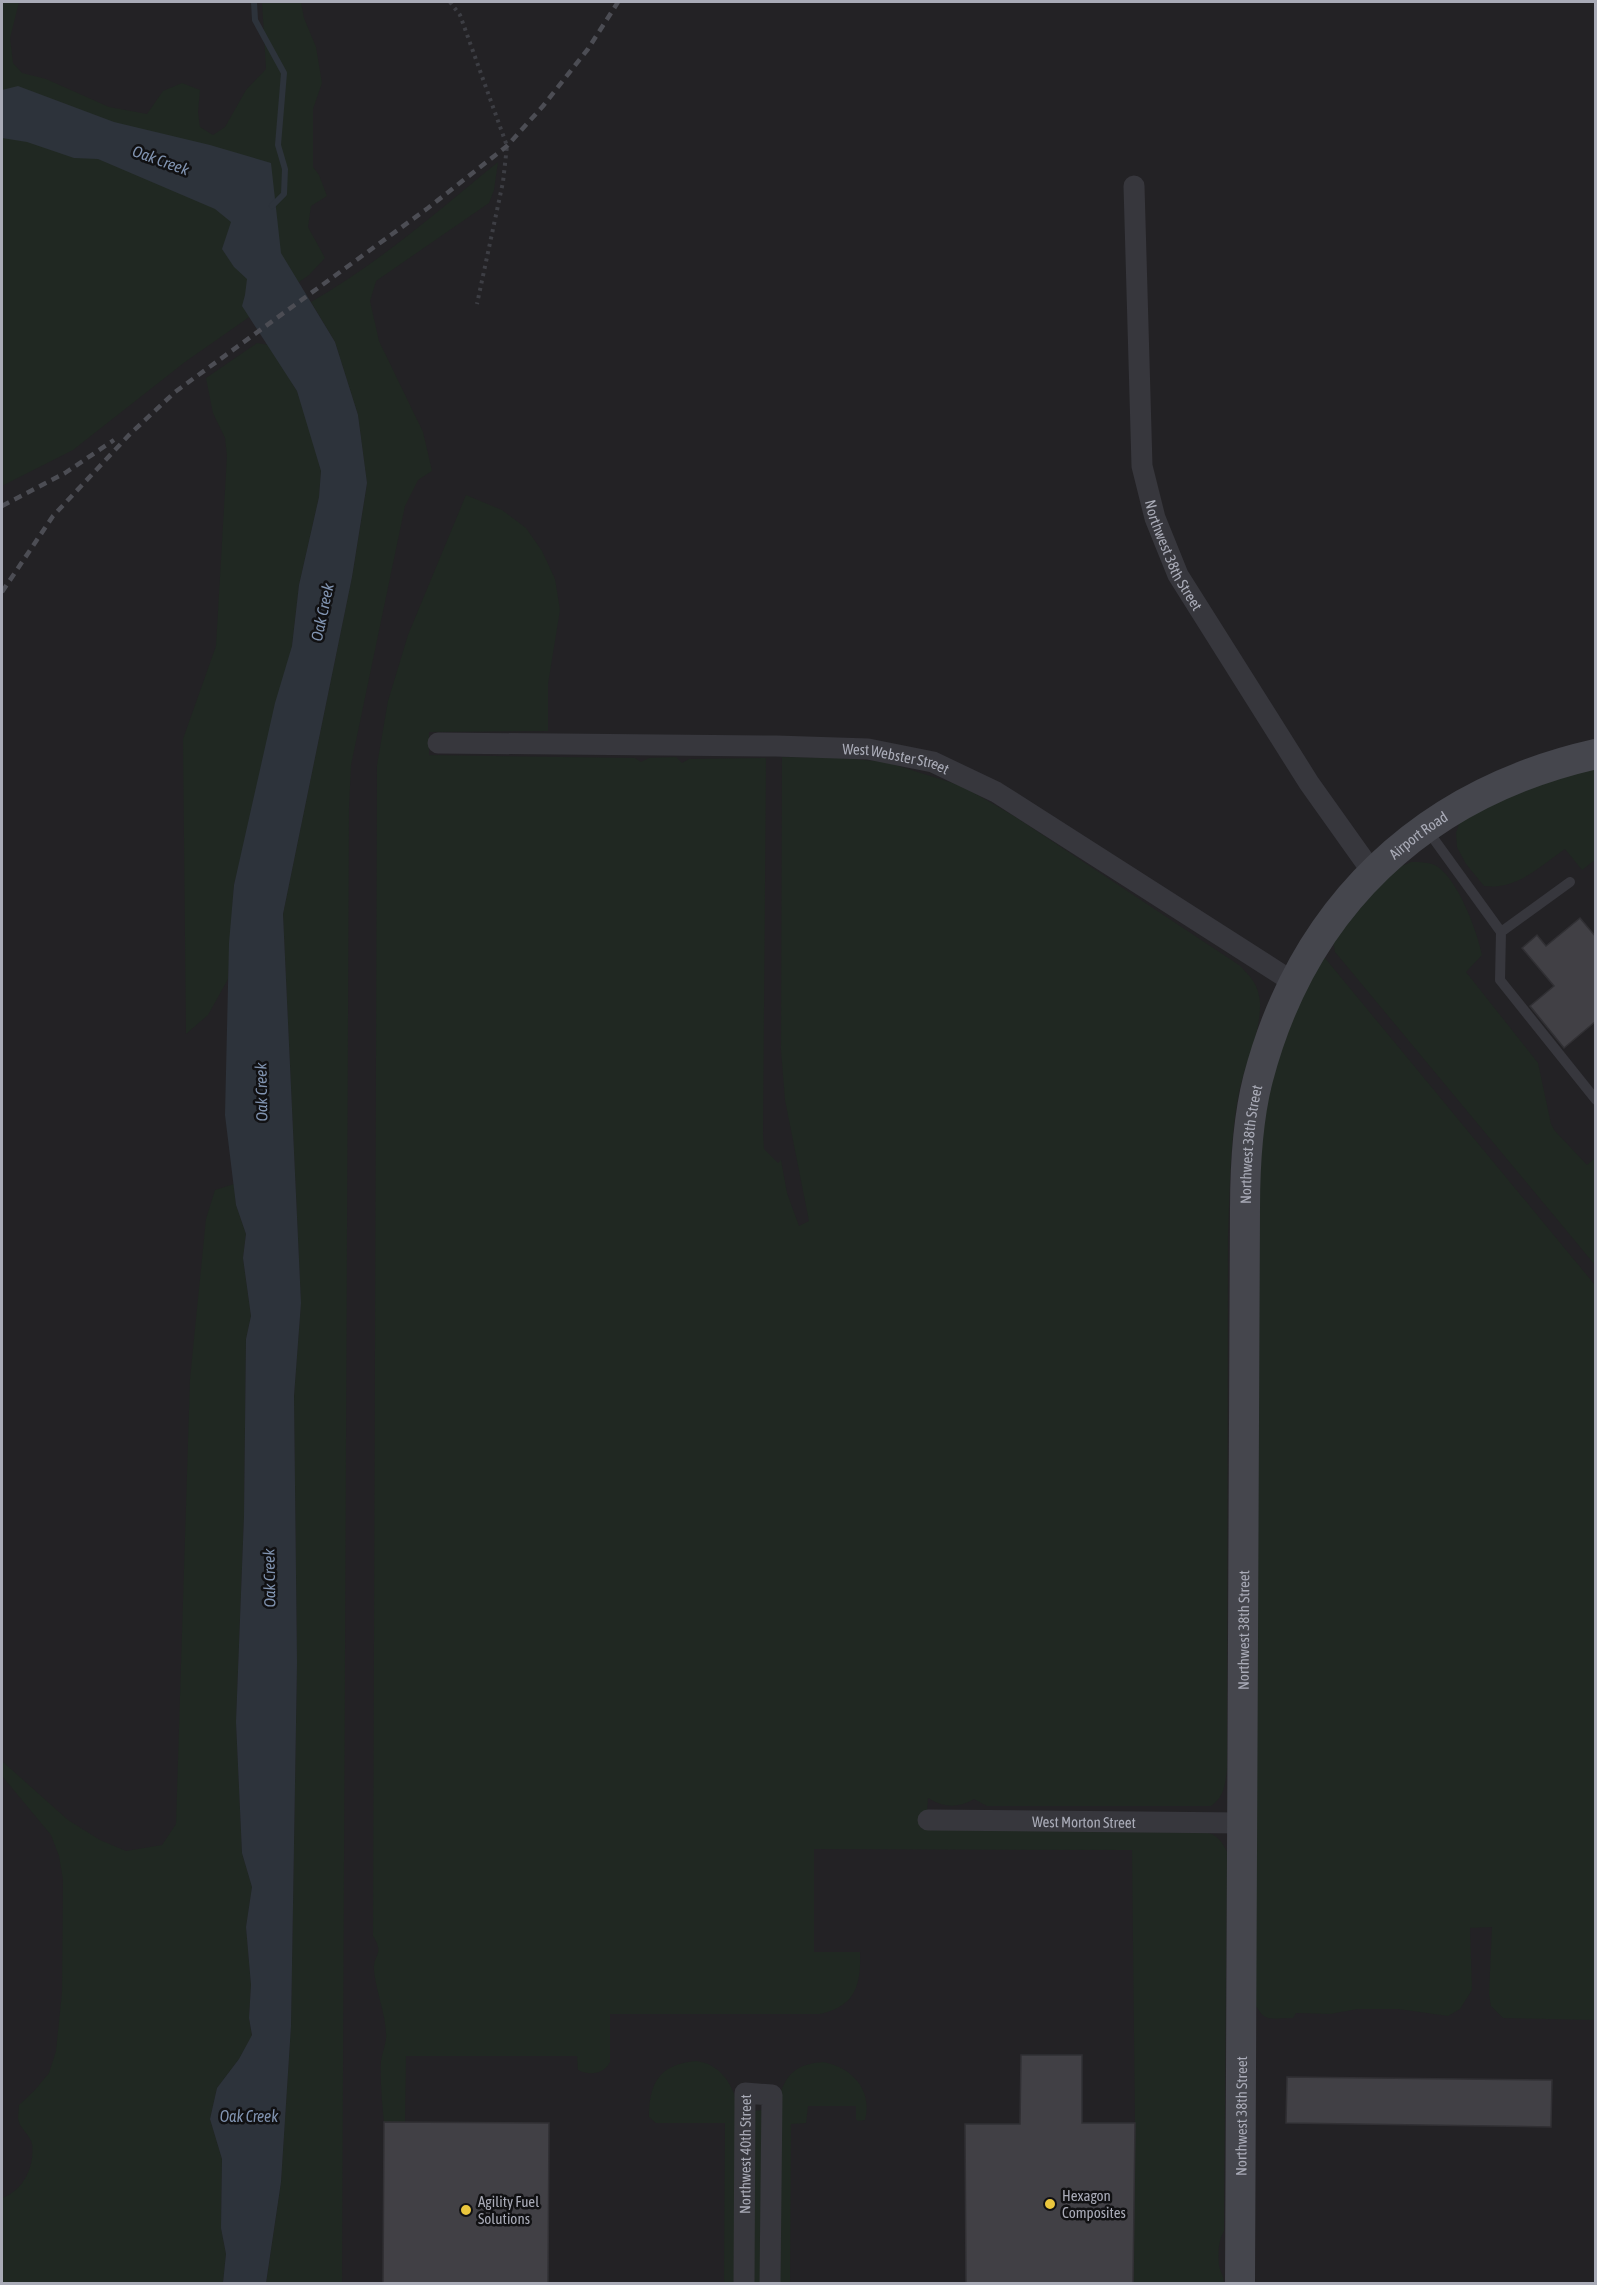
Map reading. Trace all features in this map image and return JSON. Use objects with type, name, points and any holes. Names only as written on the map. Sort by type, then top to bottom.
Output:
[{"type":"main road","name":"Airport Road","points":[[1293,982],[1320,934],[1337,912],[1373,873],[1426,828],[1479,794],[1514,778],[1561,762],[1596,754]]},
{"type":"main road","name":"Northwest 38th Street","points":[[1240,2283],[1245,1164],[1258,1080],[1293,982]]},
{"type":"street","name":"Northwest 38th Street","points":[[1134,186],[1142,466],[1155,518],[1178,575],[1309,783],[1373,873]]},
{"type":"street","name":"West Webster Street","points":[[438,743],[845,749],[901,754],[933,762],[996,792],[1293,982]]},
{"type":"street","name":"West Morton Street","points":[[928,1820],[1242,1823]]},
{"type":"street","name":"Northwest 40th Street","points":[[744,2283],[746,2093],[772,2095],[770,2283]]},
{"type":"lane","points":[[1426,828],[1501,932],[1500,980],[1596,1100]]},
{"type":"lane","points":[[1501,932],[1570,882]]},
{"type":"path","points":[[450,2],[460,15],[507,146],[501,193],[477,304]]},
{"type":"shaded area","points":[[2,2],[1595,2],[1595,2283],[2,2283]]},
{"type":"shaded area","points":[[2,2],[19,2],[10,38],[13,63],[22,73],[46,79],[109,107],[147,114],[163,91],[182,83],[200,90],[198,112],[200,127],[213,135],[225,127],[246,90],[266,69],[262,2],[301,2],[304,18],[316,47],[322,83],[313,109],[313,167],[319,175],[327,196],[311,206],[308,227],[325,258],[309,275],[185,362],[73,450],[2,486]]},
{"type":"shaded area","points":[[498,162],[494,190],[489,203],[376,281],[370,301],[379,341],[423,432],[432,471],[418,480],[405,506],[351,765],[342,2283],[266,2284],[281,2182],[291,2026],[297,1663],[294,1396],[301,1303],[283,914],[352,577],[367,484],[358,415],[335,342],[311,302],[360,271]]},
{"type":"shaded area","points":[[257,343],[269,345],[297,391],[321,471],[319,497],[299,585],[292,646],[234,885],[228,979],[208,1015],[186,1034],[183,739],[216,646],[227,456],[225,438],[213,413],[206,378]]},
{"type":"shaded area","points":[[466,495],[502,510],[526,528],[542,551],[555,579],[560,610],[548,684],[548,731],[429,732],[429,755],[635,758],[641,762],[649,758],[676,757],[682,763],[689,759],[766,758],[764,1149],[778,1163],[781,1160],[787,1193],[799,1226],[809,1221],[785,1100],[781,1050],[782,757],[842,758],[886,762],[962,786],[1014,816],[1239,965],[1256,986],[1260,1014],[1239,1092],[1230,1181],[1227,1770],[1223,1790],[1219,1799],[1211,1806],[987,1806],[974,1799],[951,1806],[939,1804],[928,1798],[926,1826],[1205,1832],[1219,1839],[1223,1845],[1227,1852],[1224,2231],[1219,2256],[1224,2283],[1133,2283],[1135,2123],[1132,1850],[814,1849],[814,1952],[860,1952],[857,1984],[849,2000],[842,2006],[820,2014],[610,2014],[610,2062],[604,2069],[592,2073],[578,2070],[577,2056],[406,2056],[405,2122],[384,2122],[381,2058],[386,2030],[375,1979],[374,1965],[378,1947],[373,1936],[377,765],[388,701],[408,635]]},
{"type":"shaded area","points":[[1595,762],[1595,860],[1582,870],[1565,849],[1537,870],[1517,881],[1484,886],[1466,864],[1457,847],[1456,833],[1459,824],[1478,810]]},
{"type":"shaded area","points":[[1411,862],[1438,867],[1446,874],[1460,895],[1476,933],[1482,955],[1466,972],[1538,1063],[1551,1124],[1555,1131],[1587,1165],[1595,1158],[1595,1265],[1335,952],[1333,940],[1393,870]]},
{"type":"shaded area","points":[[1320,952],[1595,1285],[1595,2020],[1503,2018],[1491,2006],[1489,1994],[1492,1927],[1470,1928],[1472,1990],[1460,2009],[1448,2016],[1398,2009],[1358,2009],[1330,2014],[1296,2013],[1293,2018],[1273,2019],[1264,2016],[1253,2000],[1254,1194],[1264,1092]]},
{"type":"shaded area","points":[[234,1184],[236,1205],[246,1234],[243,1258],[251,1316],[246,1339],[244,1516],[236,1722],[242,1853],[252,1887],[246,1927],[251,1985],[249,2018],[252,2036],[239,2059],[217,2088],[210,2119],[222,2159],[221,2228],[226,2254],[223,2283],[2,2283],[2,2198],[22,2184],[32,2161],[31,2141],[18,2119],[19,2105],[49,2073],[56,2051],[62,1992],[63,1880],[59,1856],[51,1835],[2,1776],[2,1761],[68,1820],[100,1840],[126,1851],[162,1845],[176,1824],[190,1379],[206,1219],[215,1190]]},
{"type":"shaded area","points":[[696,2061],[711,2066],[723,2075],[737,2103],[736,2283],[724,2283],[725,2123],[656,2123],[649,2117],[651,2095],[659,2078],[673,2066]]},
{"type":"shaded area","points":[[823,2062],[842,2069],[858,2081],[866,2099],[865,2120],[856,2119],[856,2106],[808,2106],[806,2123],[791,2124],[790,2283],[777,2284],[779,2098],[785,2082],[794,2071],[806,2065]]},
{"type":"shaded area","points":[[765,2110],[765,2283],[750,2284],[751,2111]]},
{"type":"water","name":"Oak Creek","points":[[18,86],[114,122],[210,145],[271,163],[281,253],[335,342],[358,415],[367,483],[352,577],[283,914],[301,1303],[294,1396],[297,1663],[291,2026],[281,2182],[266,2283],[223,2283],[226,2254],[221,2228],[222,2159],[210,2119],[217,2088],[239,2059],[252,2035],[249,2018],[251,1985],[246,1927],[252,1887],[242,1853],[236,1722],[244,1516],[246,1339],[251,1316],[243,1258],[246,1234],[236,1205],[225,1115],[229,943],[234,885],[275,703],[292,646],[299,585],[319,497],[321,471],[297,391],[242,306],[247,279],[234,267],[222,249],[231,222],[215,209],[98,159],[74,158],[27,142],[2,138],[2,90]]},
{"type":"building","points":[[1580,918],[1596,937],[1596,1021],[1564,1048],[1530,1006],[1554,986],[1522,948],[1537,935],[1546,946]]},
{"type":"building","name":"Hexagon Composites","points":[[1021,2055],[1082,2055],[1082,2123],[1135,2123],[1133,2283],[966,2283],[965,2124],[1020,2124]]},
{"type":"building","points":[[1287,2077],[1552,2080],[1551,2127],[1286,2123]]},
{"type":"building","name":"Agility Fuel Solutions","points":[[384,2122],[549,2123],[548,2283],[383,2283]]},
{"type":"waterway","points":[[254,2],[255,20],[284,73],[278,145],[285,169],[284,194],[272,206]]},
{"type":"railway","points":[[2,592],[53,516],[129,435],[175,392],[428,208],[507,146],[543,106],[588,49],[618,2]]},
{"type":"railway","points":[[2,506],[65,473],[114,440]]},
{"type":"place","name":"Hexagon Composites","points":[[1050,2204]]},
{"type":"place","name":"Agility Fuel Solutions","points":[[466,2210]]}]
